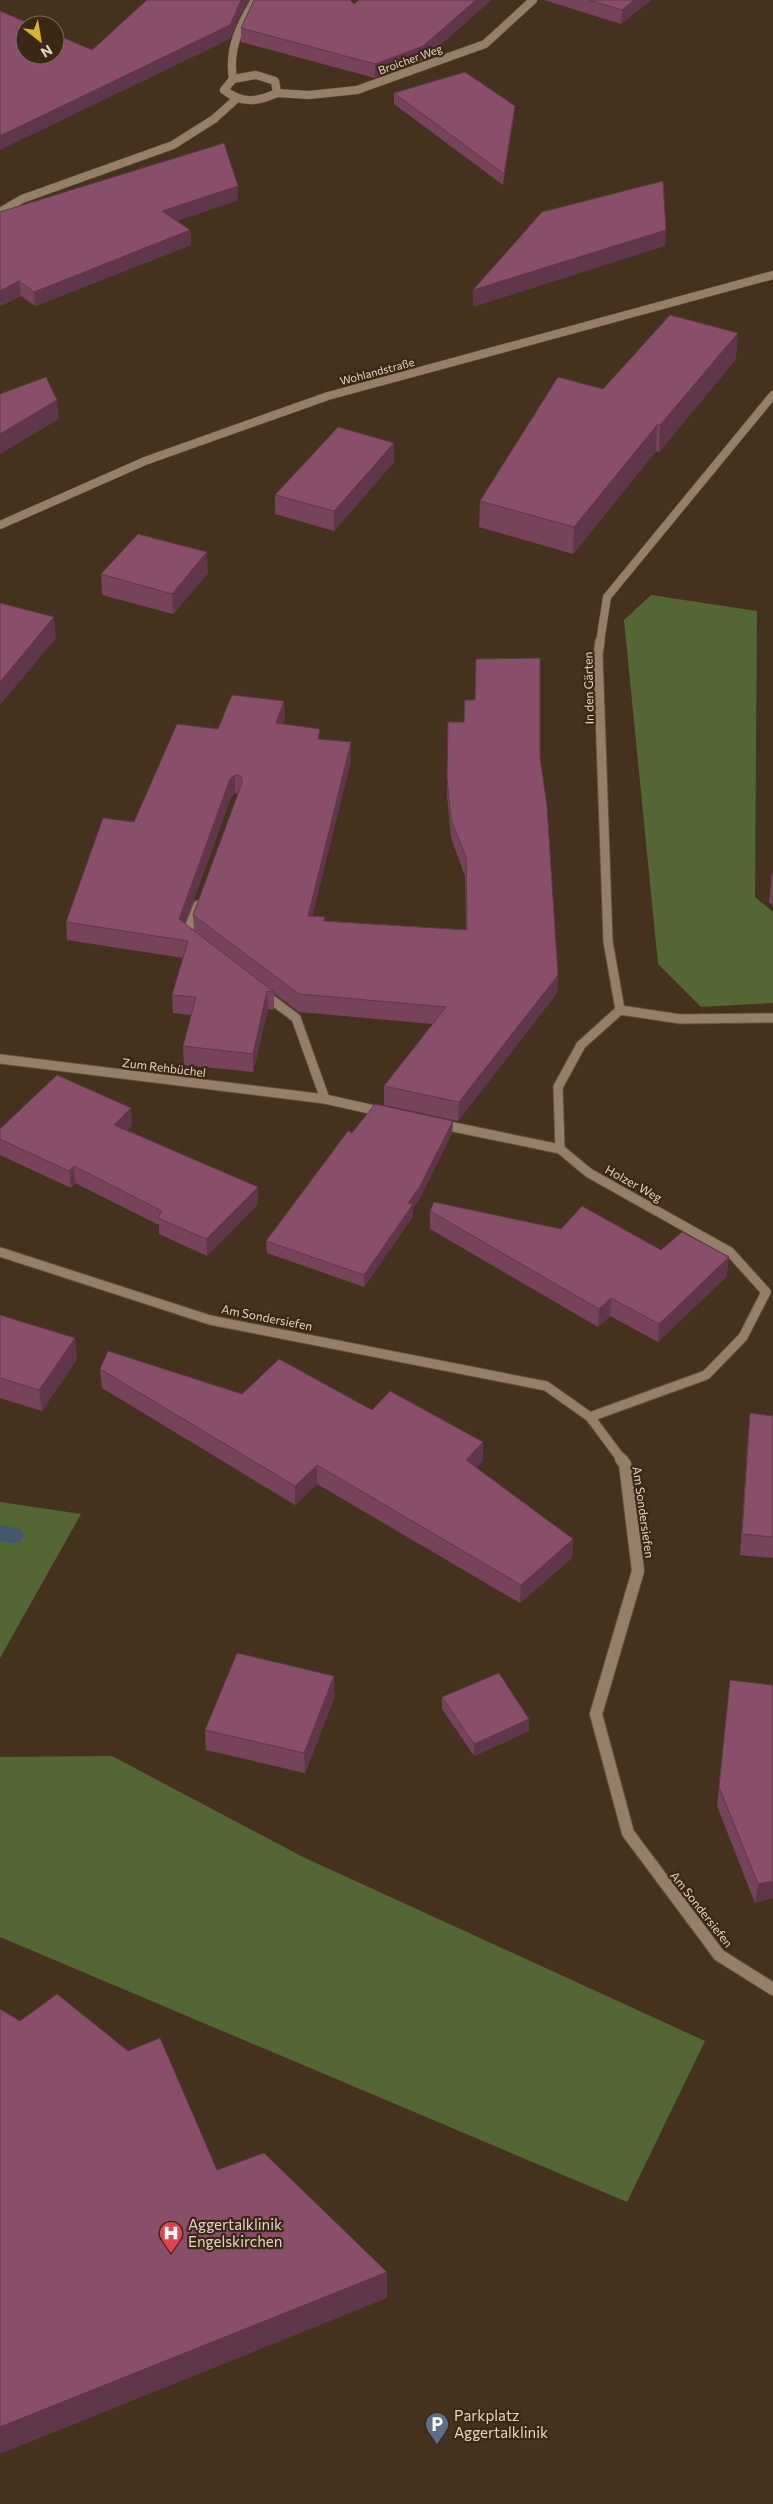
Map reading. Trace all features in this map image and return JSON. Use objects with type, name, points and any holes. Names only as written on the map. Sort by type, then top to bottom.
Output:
[{"type":"street","points":[[232,79],[230,66],[238,28],[255,0]]},
{"type":"street","name":"Broicher Weg","points":[[235,100],[259,101],[277,93],[309,95],[357,90],[485,44],[533,0]]},
{"type":"street","points":[[0,212],[22,199],[174,145],[214,119],[235,100],[224,90],[232,79],[256,75],[275,81],[277,93]]},
{"type":"street","name":"Wohlandstraße","points":[[0,526],[145,461],[328,396],[773,275]]},
{"type":"street","name":"In den Gärten","points":[[620,1010],[608,941],[598,655],[607,598],[773,395]]},
{"type":"street","points":[[194,942],[186,936],[200,900]]},
{"type":"street","points":[[257,989],[296,1018],[325,1099]]},
{"type":"street","points":[[428,1121],[560,1150],[558,1087],[581,1045],[620,1010],[680,1019],[773,1018]]},
{"type":"street","name":"Zum Rehbüchel","points":[[0,1059],[325,1099],[390,1113]]},
{"type":"street","name":"Holzer Weg","points":[[560,1150],[589,1173],[730,1252],[766,1292],[744,1337],[706,1375],[590,1417]]},
{"type":"street","name":"Am Sondersiefen","points":[[0,1252],[210,1320],[546,1386],[590,1417],[625,1464],[638,1571],[596,1714],[628,1833],[719,1955],[773,1989]]},
{"type":"green space","points":[[651,595],[757,611],[755,897],[773,912],[773,1003],[701,1007],[658,964],[624,620]]},
{"type":"green space","points":[[0,1502],[81,1514],[0,1658]]},
{"type":"green space","points":[[112,1756],[303,1857],[705,2041],[627,2202],[0,1937],[0,1757]]},
{"type":"building","points":[[147,0],[241,0],[230,25],[0,136],[0,11],[15,17],[15,65],[65,65],[65,38],[92,50]]},
{"type":"building","points":[[254,0],[350,0],[354,4],[359,0],[476,0],[423,46],[375,64],[241,28]]},
{"type":"building","points":[[589,0],[634,0],[622,10]]},
{"type":"building","points":[[465,72],[515,106],[504,174],[394,93]]},
{"type":"building","points":[[224,143],[238,186],[162,211],[190,230],[34,292],[19,281],[0,291],[0,212]]},
{"type":"building","points":[[663,181],[666,230],[473,290],[542,212]]},
{"type":"building","points":[[670,315],[738,333],[660,425],[657,425],[574,527],[480,501],[558,377],[603,389]]},
{"type":"building","points":[[46,377],[57,400],[0,434],[0,394]]},
{"type":"building","points":[[338,427],[394,443],[334,511],[275,495]]},
{"type":"building","points":[[138,534],[207,552],[172,594],[101,574]]},
{"type":"building","points":[[0,603],[54,617],[0,682]]},
{"type":"building","points":[[540,658],[540,757],[547,806],[558,975],[459,1102],[384,1086],[446,1007],[299,994],[193,915],[242,783],[241,776],[235,775],[230,779],[179,919],[274,992],[267,991],[253,1054],[183,1046],[196,997],[172,995],[188,941],[66,922],[103,818],[134,822],[177,724],[218,729],[232,695],[284,701],[276,723],[320,729],[318,739],[351,742],[308,916],[325,917],[323,921],[467,930],[466,857],[451,820],[447,777],[448,722],[464,722],[465,700],[475,700],[476,659]]},
{"type":"building","points":[[57,1075],[131,1108],[114,1125],[258,1187],[206,1239],[158,1218],[162,1211],[74,1166],[69,1171],[0,1139],[0,1129]]},
{"type":"building","points":[[375,1104],[453,1121],[419,1188],[408,1203],[413,1204],[364,1275],[266,1241],[348,1131],[352,1133]]},
{"type":"building","points":[[434,1202],[561,1229],[582,1206],[661,1250],[682,1232],[729,1257],[659,1324],[611,1298],[599,1309],[430,1211]]},
{"type":"building","points":[[0,1315],[75,1338],[39,1390],[0,1378]]},
{"type":"building","points":[[108,1351],[242,1394],[279,1359],[372,1410],[390,1391],[483,1442],[466,1460],[573,1539],[521,1585],[317,1465],[295,1486],[100,1369]]},
{"type":"building","points":[[750,1413],[773,1416],[773,1537],[742,1534]]},
{"type":"building","points":[[237,1653],[334,1676],[304,1753],[205,1730]]},
{"type":"building","points":[[499,1673],[529,1719],[474,1744],[442,1697]]},
{"type":"building","points":[[730,1680],[772,1685],[773,1688],[773,1881],[758,1884],[719,1787]]},
{"type":"building","name":"Aggertalklinik Engelskirchen","points":[[57,1994],[128,2051],[160,2038],[217,2170],[264,2153],[387,2272],[0,2427],[0,2009],[20,2021]]},
{"type":"waterway","points":[[0,1533],[14,1535]]},
{"type":"place","name":"Aggertalklinik Engelskirchen","points":[[171,2254]]},
{"type":"place","name":"Parkplatz Aggertalklinik","points":[[437,2445]]}]
